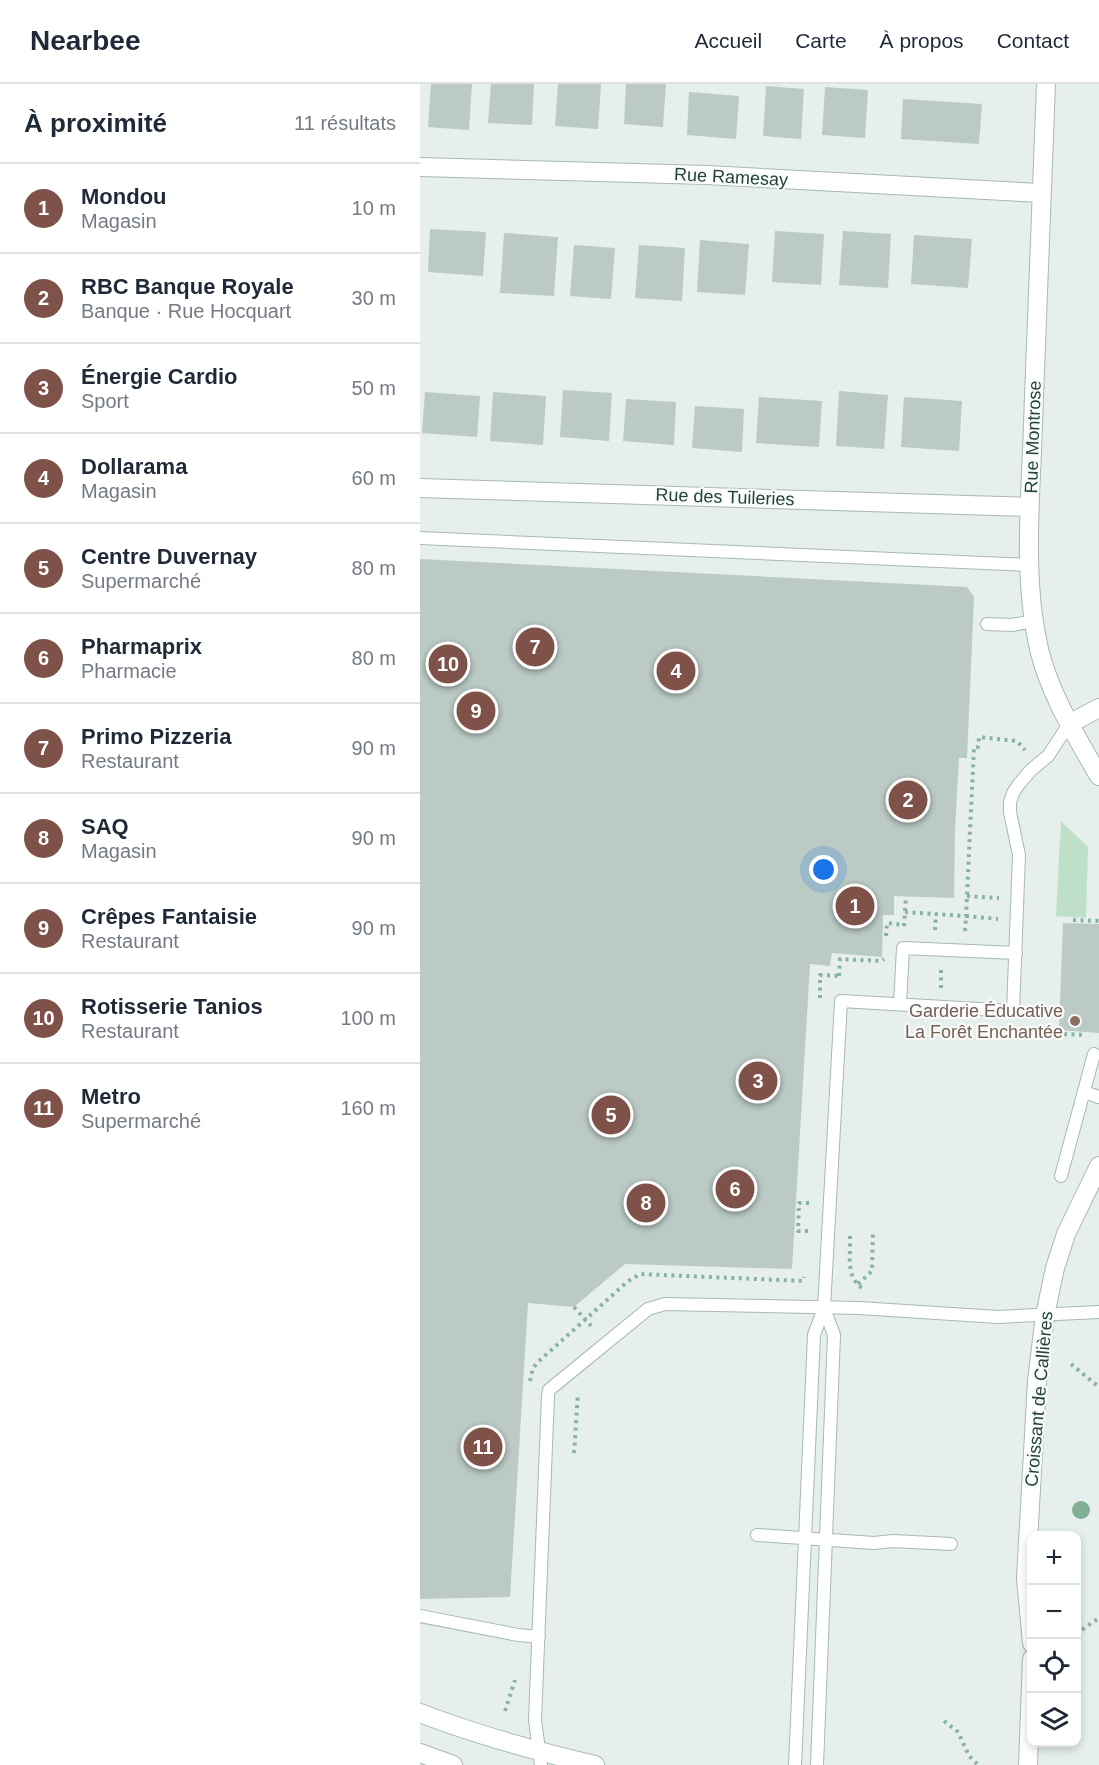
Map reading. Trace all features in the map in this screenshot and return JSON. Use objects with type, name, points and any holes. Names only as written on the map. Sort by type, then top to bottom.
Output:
[{"type":"street","name":"Rue Montrose","points":[[1046,84],[1030,507],[1030,565],[1034,621],[1046,670],[1069,724],[1099,776]]},
{"type":"street","name":"Rue Ramesay","points":[[420,167],[707,175],[1041,193]]},
{"type":"street","name":"Rue des Tuileries","points":[[420,488],[1030,507]]},
{"type":"street","points":[[1069,724],[1099,708]]},
{"type":"street","name":"Croissant de Callières","points":[[1032,1639],[1026,1578],[1037,1381],[1045,1316],[1063,1241],[1099,1166]]},
{"type":"street","points":[[1028,1765],[1031,1693]]},
{"type":"street","points":[[420,1713],[541,1759],[595,1765]]},
{"type":"street","points":[[420,1753],[453,1765]]},
{"type":"lane","points":[[420,538],[1030,565]]},
{"type":"lane","points":[[987,624],[1012,625],[1034,621]]},
{"type":"lane","points":[[795,1765],[813,1335],[824,1308],[841,1001],[1013,1011],[1019,855],[1010,812],[1012,793],[1031,770],[1048,756],[1069,724]]},
{"type":"lane","points":[[900,1004],[903,948],[1016,953]]},
{"type":"lane","points":[[1062,1176],[1094,1054]]},
{"type":"lane","points":[[1084,1092],[1099,1097]]},
{"type":"lane","points":[[541,1759],[535,1720],[549,1390],[648,1309],[656,1305],[676,1304],[885,1310],[998,1317],[1099,1312]]},
{"type":"lane","points":[[817,1765],[834,1335],[824,1308]]},
{"type":"lane","points":[[757,1535],[874,1543],[893,1541],[951,1545]]},
{"type":"lane","points":[[420,1616],[518,1635],[539,1636]]},
{"type":"path","points":[[965,935],[974,747],[978,747],[979,737],[1017,741]]},
{"type":"path","points":[[904,933],[906,896]]},
{"type":"path","points":[[967,896],[1017,899]]},
{"type":"path","points":[[905,912],[1017,920]]},
{"type":"path","points":[[935,934],[936,914]]},
{"type":"path","points":[[1073,920],[1099,921]]},
{"type":"path","points":[[885,945],[887,923],[904,925]]},
{"type":"path","points":[[940,1007],[942,950]]},
{"type":"path","points":[[840,959],[881,961],[884,956]]},
{"type":"path","points":[[1064,1034],[1095,1036]]},
{"type":"path","points":[[850,1230],[850,1272],[858,1284],[867,1290]]},
{"type":"path","points":[[858,1284],[872,1271],[873,1232]]},
{"type":"path","points":[[574,1307],[592,1326]]},
{"type":"path","points":[[1071,1364],[1099,1387]]},
{"type":"path","points":[[567,1374],[578,1390],[574,1453]]},
{"type":"path","points":[[1081,1631],[1099,1618]]},
{"type":"path","points":[[505,1711],[512,1695]]},
{"type":"path","points":[[944,1721],[958,1732],[969,1756],[978,1765]]},
{"type":"green space","points":[[1061,821],[1088,847],[1086,918],[1056,916]]},
{"type":"building","points":[[431,84],[472,84],[469,130],[428,127]]},
{"type":"building","points":[[491,84],[534,84],[532,125],[488,123]]},
{"type":"building","points":[[558,84],[601,84],[598,129],[555,126]]},
{"type":"building","points":[[626,84],[666,84],[663,127],[624,124]]},
{"type":"building","points":[[766,86],[804,89],[801,139],[763,136]]},
{"type":"building","points":[[825,87],[868,90],[865,138],[822,135]]},
{"type":"building","points":[[689,92],[739,96],[736,139],[687,135]]},
{"type":"building","points":[[903,99],[982,104],[979,144],[901,139]]},
{"type":"building","points":[[430,229],[486,232],[483,276],[428,272]]},
{"type":"building","points":[[775,231],[824,234],[821,285],[772,282]]},
{"type":"building","points":[[843,231],[891,234],[888,288],[839,285]]},
{"type":"building","points":[[504,233],[558,237],[554,296],[500,293]]},
{"type":"building","points":[[914,235],[972,239],[968,288],[911,284]]},
{"type":"building","points":[[700,240],[749,244],[745,295],[697,292]]},
{"type":"building","points":[[574,245],[615,248],[611,299],[570,296]]},
{"type":"building","points":[[639,245],[685,248],[682,301],[635,298]]},
{"type":"building","points":[[563,390],[612,393],[609,441],[560,437]]},
{"type":"building","points":[[839,391],[888,395],[884,449],[836,446]]},
{"type":"building","points":[[425,392],[480,396],[477,437],[422,433]]},
{"type":"building","points":[[493,392],[546,396],[543,445],[490,441]]},
{"type":"building","points":[[759,397],[822,401],[819,447],[756,443]]},
{"type":"building","points":[[904,397],[962,401],[959,451],[901,447]]},
{"type":"building","points":[[626,399],[676,402],[674,445],[623,441]]},
{"type":"building","points":[[695,406],[744,409],[742,452],[692,448]]},
{"type":"building","points":[[420,559],[967,587],[974,597],[967,758],[959,758],[954,898],[894,896],[894,915],[883,915],[882,957],[832,953],[830,966],[810,964],[792,1269],[625,1264],[574,1307],[528,1303],[510,1597],[420,1599]]},
{"type":"building","points":[[1063,923],[1099,924],[1099,1033],[1059,1030]]},
{"type":"place","name":"Primo Pizzeria","points":[[535,647]]},
{"type":"place","name":"Rotisserie Tanios","points":[[448,664]]},
{"type":"place","name":"Dollarama","points":[[676,671]]},
{"type":"place","name":"Crêpes Fantaisie","points":[[476,711]]},
{"type":"place","name":"RBC Banque Royale","points":[[908,800]]},
{"type":"place","name":"Mondou","points":[[855,906]]},
{"type":"place","name":"Garderie Éducative La Forêt Enchantée","points":[[1075,1021]]},
{"type":"place","name":"Énergie Cardio","points":[[758,1081]]},
{"type":"place","name":"Centre Duvernay","points":[[611,1115]]},
{"type":"place","name":"Pharmaprix","points":[[735,1189]]},
{"type":"place","name":"SAQ","points":[[646,1203]]},
{"type":"place","name":"Metro","points":[[483,1447]]}]
